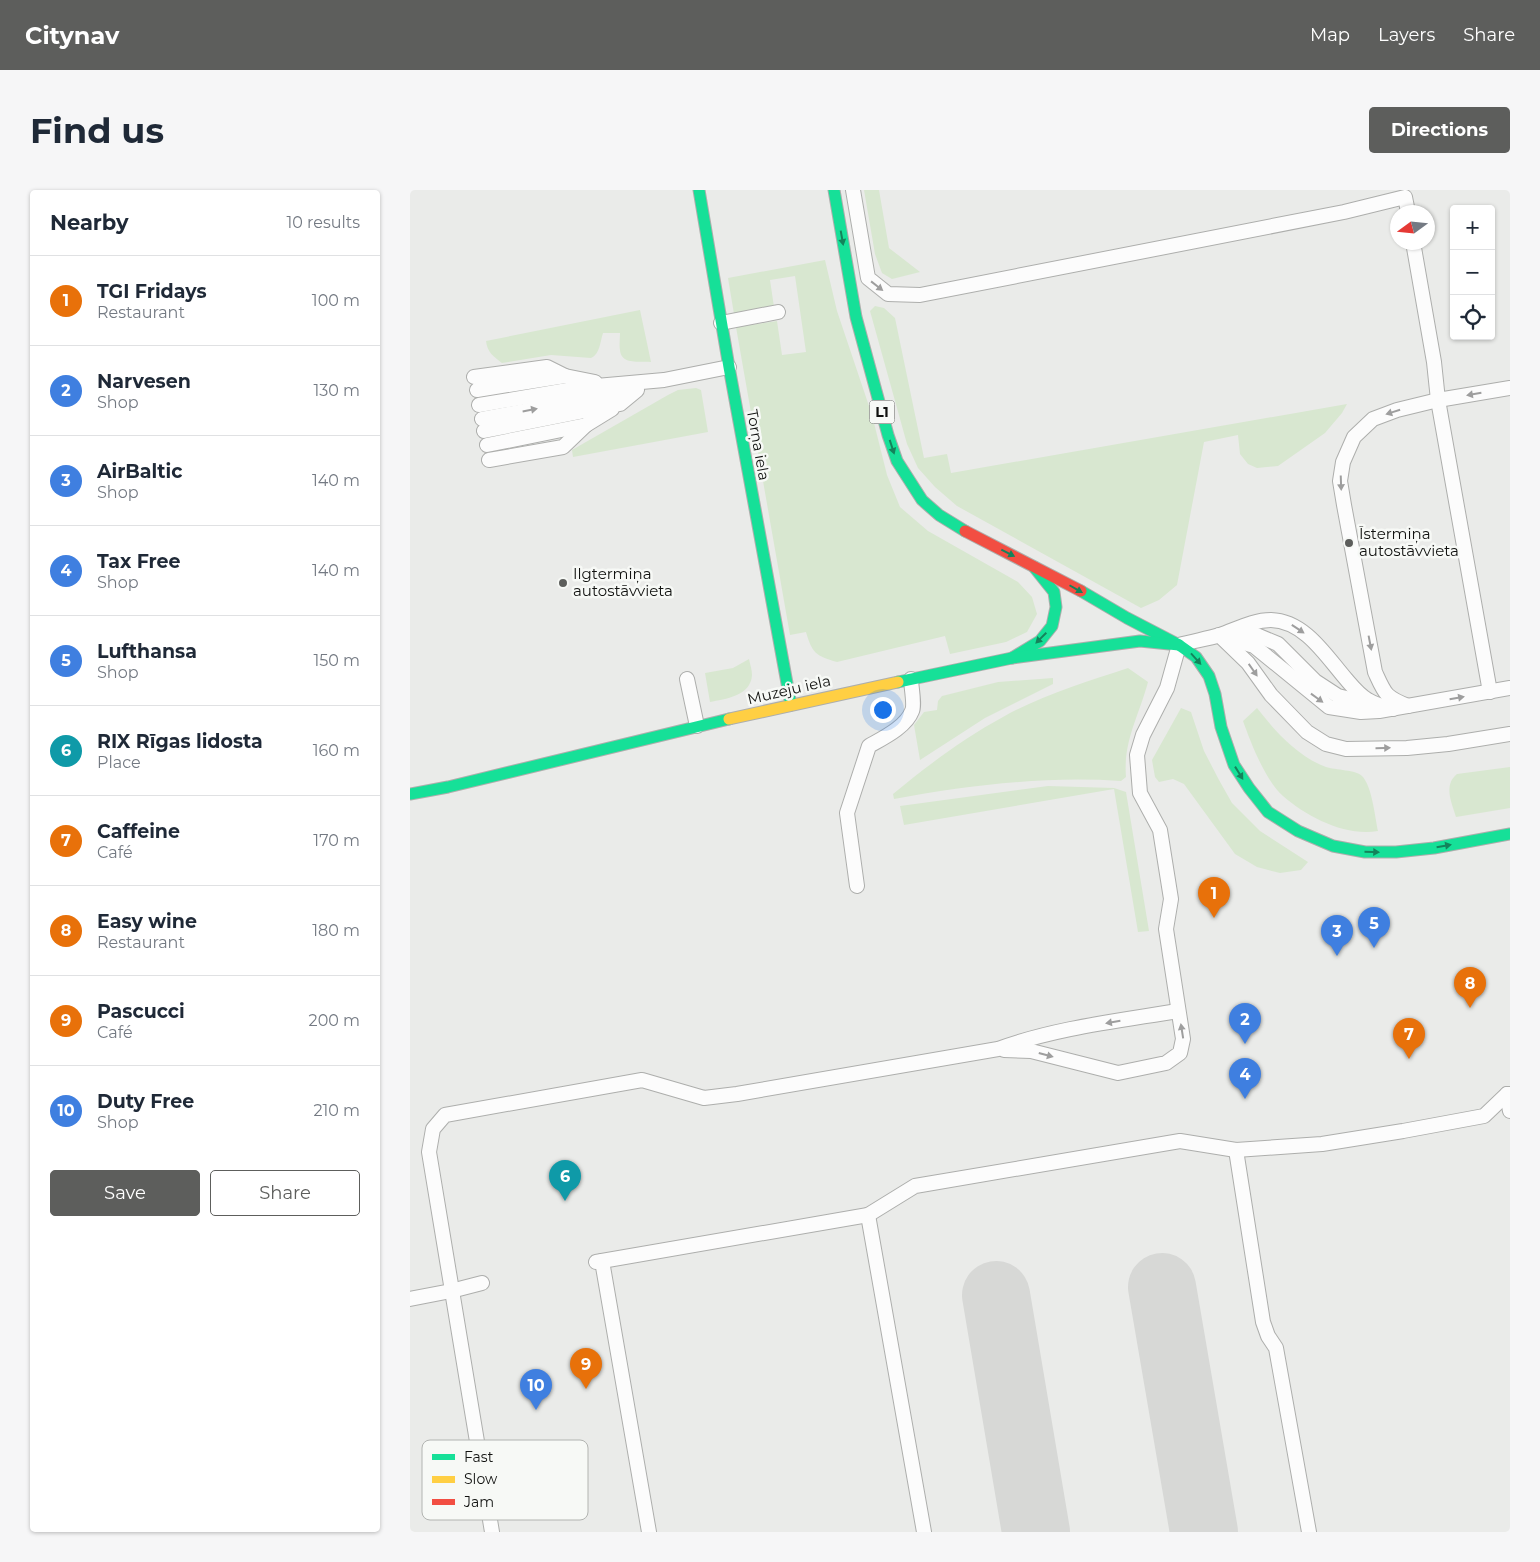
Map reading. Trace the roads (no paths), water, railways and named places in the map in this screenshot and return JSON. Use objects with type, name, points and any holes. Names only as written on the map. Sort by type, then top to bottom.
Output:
[{"type":"street","name":"Torņa iela","points":[[699,190],[721,323],[791,705]]},
{"type":"street","name":"L1","points":[[834,190],[856,317],[897,461],[922,500],[939,515],[1033,566]]},
{"type":"street","points":[[1033,566],[1066,582],[1127,618],[1179,645],[1196,657],[1209,676],[1221,728],[1234,765],[1268,812],[1298,831],[1333,846],[1365,852],[1396,852],[1434,848],[1510,834]]},
{"type":"street","points":[[1012,658],[1040,641],[1052,626],[1056,607],[1054,592],[1033,566]]},
{"type":"street","name":"Muzeju iela","points":[[410,794],[448,787],[697,726],[1012,658],[1140,641],[1179,645]]},
{"type":"lane","points":[[853,190],[868,278],[888,294],[920,295],[1335,214],[1405,197],[1407,205]]},
{"type":"lane","points":[[1414,250],[1434,362],[1438,400],[1490,692]]},
{"type":"lane","points":[[721,323],[778,312]]},
{"type":"lane","points":[[479,405],[585,387],[664,380],[729,367]]},
{"type":"lane","points":[[476,384],[565,376],[613,386]]},
{"type":"lane","points":[[484,431],[648,388],[664,380]]},
{"type":"lane","points":[[1408,706],[1394,701],[1384,693],[1375,672],[1340,481],[1343,462],[1354,437],[1373,419],[1397,410],[1438,400],[1510,388]]},
{"type":"lane","points":[[489,460],[563,447],[586,424],[620,404],[637,390]]},
{"type":"lane","points":[[484,431],[620,404]]},
{"type":"lane","points":[[484,431],[586,424]]},
{"type":"lane","points":[[998,1049],[1031,1051],[1118,1073],[1166,1063],[1180,1053],[1183,1039],[1166,928],[1171,899],[1160,830],[1140,793],[1137,756],[1143,735],[1167,688],[1179,645],[1269,620],[1286,622],[1301,630],[1319,647],[1355,689],[1367,700],[1393,709]]},
{"type":"lane","points":[[1219,635],[1254,646],[1329,707],[1361,712],[1393,709],[1510,688]]},
{"type":"lane","points":[[1219,635],[1248,663],[1271,695],[1307,732],[1326,744],[1346,749],[1407,748],[1448,744],[1510,734]]},
{"type":"lane","points":[[687,678],[697,726]]},
{"type":"lane","points":[[857,886],[847,813],[869,746],[892,733],[913,710],[911,679]]},
{"type":"lane","points":[[476,1440],[429,1152],[433,1129],[445,1115],[642,1080],[704,1098],[737,1094],[998,1049],[1025,1039],[1056,1032],[1178,1011]]},
{"type":"lane","points":[[1508,1094],[1510,1111]]},
{"type":"lane","points":[[649,1532],[599,1262],[868,1215],[915,1186],[1180,1141],[1236,1150],[1322,1144],[1484,1116],[1508,1094]]},
{"type":"lane","points":[[1236,1150],[1263,1322],[1268,1336],[1276,1348],[1309,1532]]},
{"type":"lane","points":[[868,1215],[924,1532]]},
{"type":"lane","points":[[410,1298],[451,1291],[482,1283]]},
{"type":"place","name":"Īstermiņa autostāvvieta","points":[[1349,543]]},
{"type":"place","name":"Ilgtermiņa autostāvvieta","points":[[563,583]]},
{"type":"place","name":"TGI Fridays","points":[[1214,918]]},
{"type":"place","name":"Lufthansa","points":[[1374,948]]},
{"type":"place","name":"AirBaltic","points":[[1337,956]]},
{"type":"place","name":"Easy wine","points":[[1470,1008]]},
{"type":"place","name":"Narvesen","points":[[1245,1044]]},
{"type":"place","name":"Caffeine","points":[[1409,1059]]},
{"type":"place","name":"Tax Free","points":[[1245,1099]]},
{"type":"place","name":"RIX Rīgas lidosta","points":[[565,1201]]},
{"type":"place","name":"Pascucci","points":[[586,1389]]},
{"type":"place","name":"Duty Free","points":[[536,1410]]}]
